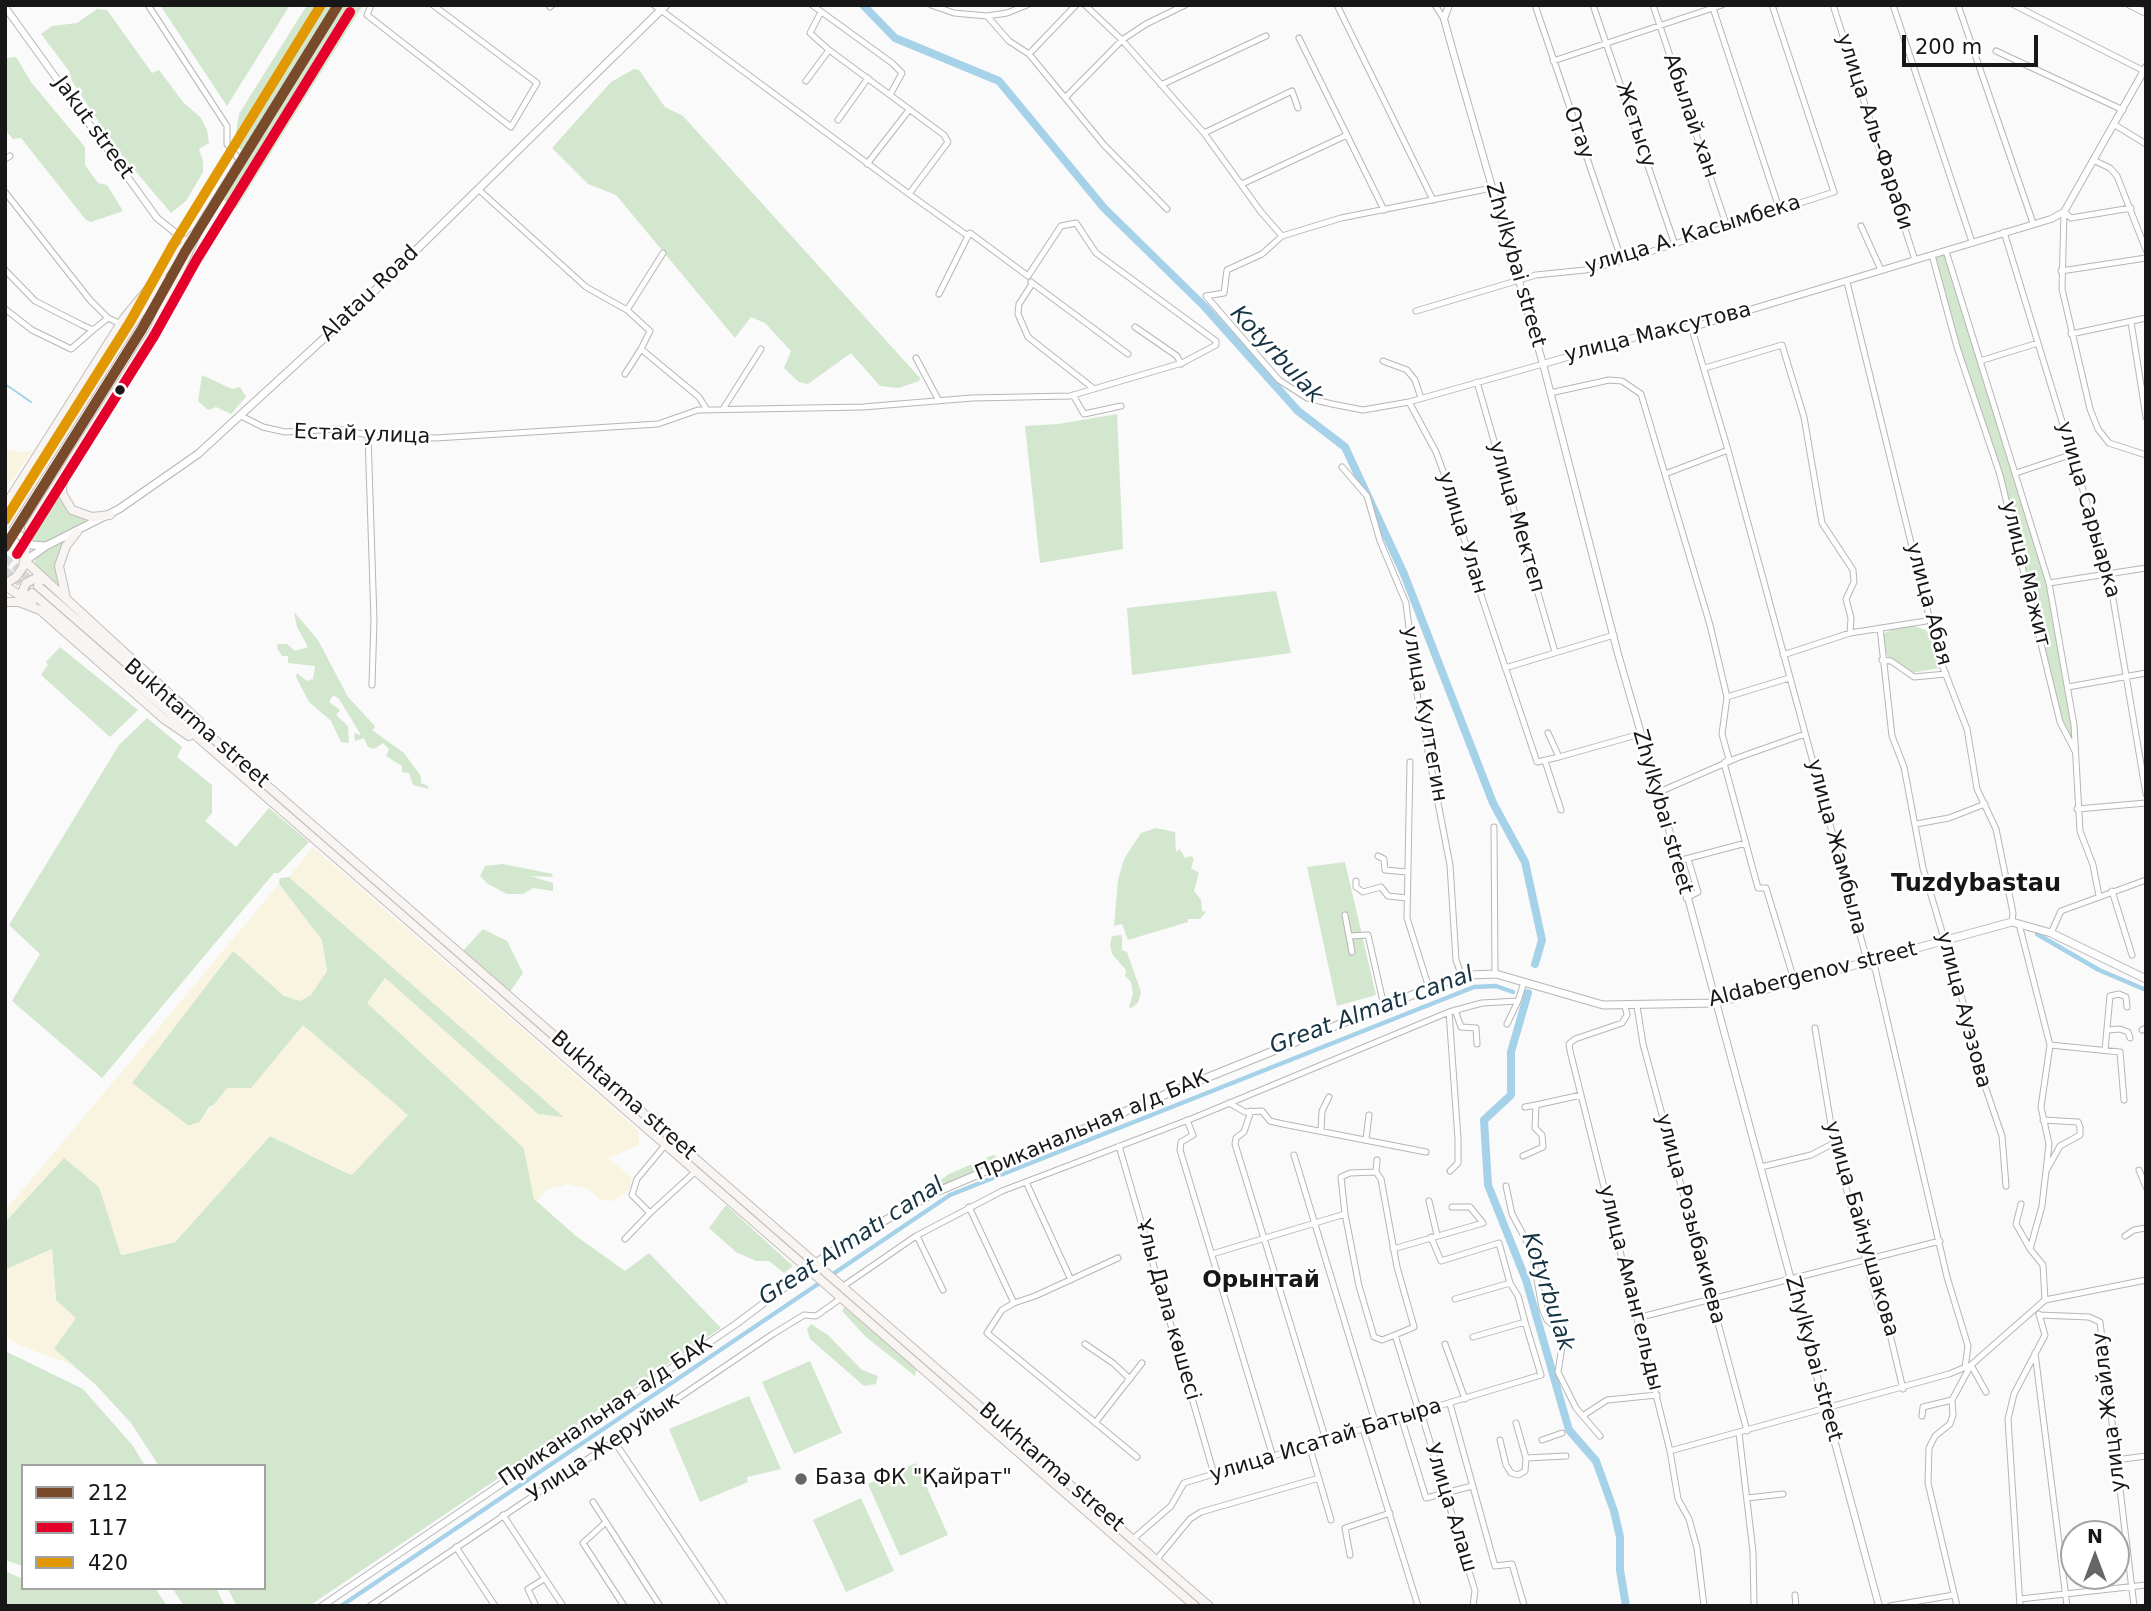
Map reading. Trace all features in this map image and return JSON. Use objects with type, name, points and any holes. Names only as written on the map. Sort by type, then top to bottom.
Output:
[{"type":"main road","points":[[5,547],[142,329],[199,228],[338,5]]},
{"type":"main road","name":"Alatau Road","points":[[25,561],[46,546],[110,515],[159,484],[241,416],[478,189],[660,7]]},
{"type":"main road","points":[[5,506],[121,324],[199,228]]},
{"type":"main road","points":[[5,585],[19,574],[25,561],[29,528],[48,495],[153,332],[199,228]]},
{"type":"main road","points":[[46,546],[36,547],[5,526],[133,323],[185,252]]},
{"type":"main road","points":[[66,466],[61,488],[68,507],[88,516],[110,515]]},
{"type":"main road","points":[[17,489],[14,506],[23,514],[32,512],[48,495]]},
{"type":"main road","points":[[5,499],[17,489]]},
{"type":"main road","points":[[72,607],[61,585],[59,566],[66,546],[77,532]]},
{"type":"main road","points":[[18,534],[26,551]]},
{"type":"main road","points":[[25,561],[40,610]]},
{"type":"main road","points":[[5,585],[35,589],[72,607],[185,705],[225,749]]},
{"type":"main road","name":"Bukhtarma street","points":[[35,589],[225,749],[345,860]]},
{"type":"main road","name":"Bukhtarma street","points":[[35,589],[214,753],[345,860],[636,1113],[729,1194],[840,1298],[1154,1563],[1209,1606]]},
{"type":"main road","points":[[5,602],[19,602],[40,610],[164,719],[214,753]]},
{"type":"main road","points":[[2016,923],[2051,933],[2146,979]]},
{"type":"main road","name":"Aldabergenov street","points":[[1466,976],[1495,974],[1583,1002],[1625,1006],[1716,1003],[2016,923]]},
{"type":"main road","name":"Приканальная а/д БАК","points":[[810,1271],[816,1263],[934,1193],[1384,1006],[1466,976]]},
{"type":"main road","name":"Bukhtarma street","points":[[636,1113],[696,1171],[816,1263],[1100,1517],[1133,1539],[1195,1606]]},
{"type":"street","points":[[148,5],[227,126],[226,144],[241,163]]},
{"type":"street","points":[[370,5],[367,15],[511,127],[537,83],[433,5]]},
{"type":"street","points":[[812,5],[902,73],[890,94]]},
{"type":"street","points":[[931,5],[954,13],[987,16],[1007,13],[1027,5]]},
{"type":"street","points":[[1029,54],[1076,5]]},
{"type":"street","points":[[1085,5],[1122,40],[1204,133],[1274,230],[1282,236],[1334,219],[1492,188]]},
{"type":"street","points":[[1066,97],[1122,40],[1146,24],[1185,5]]},
{"type":"street","points":[[1336,5],[1433,200]]},
{"type":"street","points":[[1435,5],[1444,19]]},
{"type":"street","points":[[1444,19],[1449,5]]},
{"type":"street","name":"Отау","points":[[1535,5],[1622,261]]},
{"type":"street","name":"Жетысу","points":[[1593,5],[1675,245]]},
{"type":"street","name":"Абылай хан","points":[[1653,5],[1727,227]]},
{"type":"street","points":[[1553,61],[1722,5]]},
{"type":"street","name":"улица А. Касымбека","points":[[1416,311],[1536,275],[1585,270],[1622,261],[1834,192],[1834,185],[1830,182],[1772,5]]},
{"type":"street","name":"улица Аль-Фараби","points":[[1833,5],[1915,260]]},
{"type":"street","points":[[1893,5],[1972,242]]},
{"type":"street","points":[[1958,5],[2033,223]]},
{"type":"street","points":[[2014,5],[2145,71],[2064,212],[2061,271],[2071,334],[2098,429],[2115,447],[2146,456]]},
{"type":"street","points":[[2130,5],[2146,13]]},
{"type":"street","name":"Jakut street","points":[[5,7],[157,218],[187,242]]},
{"type":"street","points":[[660,7],[867,164],[967,235],[970,233],[1028,276],[1032,284],[1128,354]]},
{"type":"street","points":[[1713,7],[1779,208]]},
{"type":"street","points":[[821,12],[810,33],[944,135],[948,142],[909,194]]},
{"type":"street","points":[[987,16],[1009,41],[1029,54],[1104,145],[1167,209]]},
{"type":"street","name":"Zhylkybai street","points":[[1444,19],[1543,364],[1640,734],[1678,861],[1686,898],[1793,1278],[1878,1603]]},
{"type":"street","points":[[1161,85],[1266,36]]},
{"type":"street","points":[[1299,38],[1384,210]]},
{"type":"street","points":[[806,81],[829,50]]},
{"type":"street","points":[[1996,51],[2123,110]]},
{"type":"street","points":[[838,120],[868,78]]},
{"type":"street","points":[[1204,133],[1292,91],[1298,108]]},
{"type":"street","points":[[867,164],[909,110]]},
{"type":"street","points":[[2115,125],[2146,144]]},
{"type":"street","points":[[1241,184],[1347,135]]},
{"type":"street","points":[[2093,160],[2110,168],[2117,176],[2146,250]]},
{"type":"street","points":[[478,189],[586,288],[627,310],[650,331],[625,374]]},
{"type":"street","points":[[5,192],[90,300],[108,318],[121,324]]},
{"type":"street","points":[[2064,212],[2071,218],[2131,208]]},
{"type":"street","name":"улица Максутова","points":[[1282,236],[1262,254],[1227,270],[1225,292],[1206,296],[1279,380],[1307,398],[1363,410],[1409,402],[1640,336],[1691,326],[1847,282],[2064,212]]},
{"type":"street","name":"Естай улица","points":[[241,416],[263,427],[285,432],[338,429],[368,435],[436,438],[659,424],[707,410],[863,407],[1073,395],[1181,364],[1216,345],[1216,342],[1096,253],[1076,223],[1061,226],[1028,276]]},
{"type":"street","points":[[1861,226],[1881,270]]},
{"type":"street","name":"улица Сарыарка","points":[[2004,232],[2109,575],[2144,767],[2146,794]]},
{"type":"street","points":[[939,294],[967,235]]},
{"type":"street","points":[[1946,251],[2049,583],[2072,709],[2077,754]]},
{"type":"street","points":[[627,310],[663,253]]},
{"type":"street","name":"улица Мажит","points":[[1932,255],[1957,347],[2000,475],[2060,722],[2077,754],[2077,809],[2080,831],[2093,865],[2099,896]]},
{"type":"street","points":[[2061,271],[2146,258]]},
{"type":"street","points":[[5,270],[36,301],[93,330]]},
{"type":"street","name":"улица Абая","points":[[1847,282],[1929,616],[1946,674],[1967,729],[1973,772],[2001,853],[2016,923],[2050,1045],[2041,1107],[2049,1144],[2042,1206],[2030,1249]]},
{"type":"street","points":[[1032,284],[1019,304],[1018,314],[1028,337],[1093,388]]},
{"type":"street","points":[[5,309],[32,330],[71,349],[108,318]]},
{"type":"street","points":[[2071,334],[2146,318]]},
{"type":"street","points":[[2131,322],[2146,417]]},
{"type":"street","name":"улица Жамбыла","points":[[1691,326],[1728,450],[1868,964],[1875,968],[1947,1277],[1968,1346],[1968,1366]]},
{"type":"street","points":[[1135,327],[1177,356],[1181,364]]},
{"type":"street","points":[[1980,361],[2038,343]]},
{"type":"street","points":[[1705,368],[1782,345],[1804,417],[1822,523],[1853,570],[1854,582],[1846,599],[1851,618],[1850,633]]},
{"type":"street","points":[[641,349],[699,397],[707,410]]},
{"type":"street","points":[[723,410],[761,349]]},
{"type":"street","points":[[916,358],[939,401]]},
{"type":"street","points":[[1383,361],[1407,370],[1415,380],[1421,398]]},
{"type":"street","points":[[1550,393],[1609,380],[1622,381],[1635,387],[1641,394],[1710,625],[1727,697],[1722,734],[1729,759],[1724,764]]},
{"type":"street","name":"улица Мектеп","points":[[1477,382],[1555,652]]},
{"type":"street","points":[[1073,395],[1084,414],[1121,406]]},
{"type":"street","name":"улица Улан","points":[[1409,402],[1436,452],[1537,762],[1545,761]]},
{"type":"street","points":[[368,435],[372,685]]},
{"type":"street","points":[[1665,474],[1728,450]]},
{"type":"street","points":[[2016,473],[2073,454]]},
{"type":"street","name":"улица Култегин","points":[[1342,467],[1367,496],[1380,541],[1406,603],[1417,694],[1450,865],[1456,960],[1466,976]]},
{"type":"street","points":[[2049,583],[2146,568]]},
{"type":"street","points":[[1783,655],[1850,633],[1926,621],[1929,616]]},
{"type":"street","name":"улица Ауэзова","points":[[1880,628],[1892,736],[1904,767],[1923,868],[1965,1009],[1972,1049],[2002,1136],[2006,1186]]},
{"type":"street","points":[[1505,668],[1614,635]]},
{"type":"street","points":[[1882,660],[1891,661],[1914,677],[1946,674]]},
{"type":"street","points":[[2051,686],[2146,673]]},
{"type":"street","points":[[1727,697],[1789,678]]},
{"type":"street","points":[[2060,722],[2072,709]]},
{"type":"street","points":[[1548,733],[1559,757]]},
{"type":"street","points":[[1561,810],[1545,761],[1640,734]]},
{"type":"street","points":[[1657,793],[1724,764],[1805,734]]},
{"type":"street","points":[[1410,762],[1406,898],[1410,934],[1429,988]]},
{"type":"street","points":[[1724,764],[1758,888],[1766,888],[1795,983]]},
{"type":"street","points":[[2077,809],[2146,803]]},
{"type":"street","points":[[1916,824],[1949,818],[1985,804]]},
{"type":"street","points":[[1494,827],[1495,974]]},
{"type":"street","points":[[1678,861],[1746,842]]},
{"type":"street","points":[[1378,856],[1384,859],[1385,870],[1407,872]]},
{"type":"street","points":[[1686,898],[1698,892],[1688,859]]},
{"type":"street","points":[[2051,933],[2061,911],[2146,880]]},
{"type":"street","points":[[1356,881],[1356,887],[1363,892],[1381,887],[1388,896],[1406,898]]},
{"type":"street","points":[[2112,891],[2132,955]]},
{"type":"street","points":[[1345,915],[1352,952]]},
{"type":"street","points":[[1350,936],[1368,935],[1384,1006]]},
{"type":"street","points":[[1507,1024],[1524,982]]},
{"type":"street","points":[[2105,1050],[2110,996],[2119,994],[2126,997],[2126,1007]]},
{"type":"street","points":[[840,1285],[969,1207],[1026,1182],[1187,1120],[1452,1011],[1482,1003],[1518,1001]]},
{"type":"street","name":"улица Амангельды","points":[[1625,1006],[1627,1015],[1622,1023],[1575,1039],[1569,1044],[1657,1395],[1678,1499],[1689,1519],[1697,1548],[1704,1606]]},
{"type":"street","name":"улица Розыбакиева","points":[[1637,1006],[1643,1044],[1711,1297],[1743,1432],[1754,1606]]},
{"type":"street","points":[[1452,1011],[1461,1027],[1476,1028],[1477,1044]]},
{"type":"street","points":[[1450,1171],[1458,1163],[1452,1011]]},
{"type":"street","name":"улица Байнушакова","points":[[1815,1028],[1834,1143],[1878,1306],[1889,1330],[1903,1389]]},
{"type":"street","points":[[2108,1030],[2120,1029],[2128,1032],[2130,1038]]},
{"type":"street","points":[[2050,1045],[2120,1052],[2124,1100]]},
{"type":"street","points":[[1525,1107],[1581,1095]]},
{"type":"street","points":[[1321,1131],[1322,1111],[1329,1097]]},
{"type":"street","points":[[1229,1103],[1245,1112],[1262,1111],[1270,1121],[1426,1152]]},
{"type":"street","points":[[1522,1156],[1543,1147],[1542,1135],[1535,1128],[1536,1105]]},
{"type":"street","points":[[1251,1111],[1244,1132],[1236,1138],[1235,1144],[1326,1440]]},
{"type":"street","points":[[1366,1139],[1369,1115]]},
{"type":"street","points":[[1187,1120],[1193,1135],[1181,1142],[1180,1150],[1273,1457]]},
{"type":"street","points":[[2043,1120],[2078,1122],[2080,1127],[2080,1135],[2060,1146],[2046,1171]]},
{"type":"street","points":[[1761,1167],[1811,1155],[1834,1143]]},
{"type":"street","points":[[650,1213],[633,1197],[632,1191],[645,1167],[666,1144]]},
{"type":"street","name":"Ұлы Дала көшесі","points":[[1119,1146],[1214,1474]]},
{"type":"street","points":[[1294,1156],[1376,1425]]},
{"type":"street","points":[[1376,1172],[1350,1173],[1341,1177],[1359,1286],[1374,1337],[1382,1340],[1414,1327],[1393,1249],[1381,1179],[1376,1172],[1377,1160]]},
{"type":"street","points":[[2139,1170],[2146,1187]]},
{"type":"street","points":[[625,1239],[696,1171]]},
{"type":"street","points":[[1026,1182],[1071,1280]]},
{"type":"street","points":[[1506,1186],[1518,1230],[1532,1251],[1542,1308],[1548,1320],[1564,1334],[1558,1373],[1576,1408],[1600,1436]]},
{"type":"street","points":[[1429,1201],[1440,1261],[1499,1243],[1510,1283],[1518,1296],[1525,1322],[1473,1337]]},
{"type":"street","points":[[2021,1204],[2016,1224],[2043,1265],[2045,1300]]},
{"type":"street","points":[[969,1207],[1014,1303]]},
{"type":"street","points":[[1393,1249],[1483,1223],[1470,1207],[1452,1207]]},
{"type":"street","points":[[1212,1254],[1345,1214]]},
{"type":"street","points":[[2125,1236],[2134,1230],[2146,1228]]},
{"type":"street","points":[[917,1236],[943,1290]]},
{"type":"street","points":[[1637,1318],[1711,1297],[1940,1241]]},
{"type":"street","points":[[1118,1258],[1014,1303],[1002,1310],[987,1333],[1137,1457]]},
{"type":"street","name":"Приканальная а/д БАК","points":[[322,1606],[810,1271]]},
{"type":"street","points":[[1957,1606],[1928,1483],[1931,1462],[1929,1448],[1935,1436],[1950,1424],[1953,1415],[1952,1400],[1968,1366],[2016,1322],[2045,1300],[2146,1280]]},
{"type":"street","points":[[1455,1299],[1510,1283]]},
{"type":"street","name":"Улица Жеруйык","points":[[370,1606],[774,1334],[804,1315],[816,1316],[840,1298]]},
{"type":"street","points":[[2038,1307],[2045,1335],[2014,1394],[2008,1419],[2020,1602],[2146,1585]]},
{"type":"street","name":"улица Жайлау","points":[[2039,1315],[2089,1317],[2100,1322],[2134,1606]]},
{"type":"street","name":"улица Исатай Батыра","points":[[1133,1539],[1171,1506],[1184,1483],[1541,1375],[1525,1322]]},
{"type":"street","name":"Улица Алаш","points":[[1395,1335],[1447,1494],[1475,1591],[1473,1606]]},
{"type":"street","points":[[1084,1344],[1106,1358],[1130,1379]]},
{"type":"street","points":[[1445,1344],[1465,1399]]},
{"type":"street","points":[[2035,1353],[2067,1606]]},
{"type":"street","points":[[1095,1423],[1142,1363]]},
{"type":"street","points":[[1670,1451],[1903,1389],[1968,1366]]},
{"type":"street","points":[[1968,1366],[1986,1392]]},
{"type":"street","points":[[1584,1415],[1607,1400],[1657,1395]]},
{"type":"street","points":[[1922,1416],[1923,1407],[1952,1400]]},
{"type":"street","points":[[1450,1404],[1495,1566],[1511,1564],[1524,1605]]},
{"type":"street","points":[[1401,1418],[1424,1494],[1431,1498],[1472,1486]]},
{"type":"street","points":[[1500,1440],[1506,1465],[1511,1473],[1518,1475],[1525,1471],[1526,1458],[1516,1423]]},
{"type":"street","points":[[1363,1429],[1418,1606]]},
{"type":"street","points":[[1542,1440],[1562,1433]]},
{"type":"street","points":[[614,1441],[725,1606]]},
{"type":"street","points":[[1309,1445],[1331,1520]]},
{"type":"street","points":[[1526,1458],[1566,1455]]},
{"type":"street","points":[[2116,1460],[2146,1456]]},
{"type":"street","points":[[1154,1563],[1190,1519],[1201,1512],[1319,1478]]},
{"type":"street","points":[[1747,1498],[1783,1494]]},
{"type":"street","points":[[593,1502],[660,1606]]},
{"type":"street","points":[[1350,1555],[1345,1528],[1390,1513]]},
{"type":"street","points":[[503,1515],[563,1606]]},
{"type":"street","points":[[606,1522],[583,1543],[624,1606]]},
{"type":"street","points":[[456,1547],[495,1606]]},
{"type":"street","points":[[536,1606],[528,1589],[544,1578]]},
{"type":"street","points":[[1795,1595],[1796,1606]]},
{"type":"street","points":[[1878,1603],[1889,1606],[1954,1595]]},
{"type":"green space","points":[[160,5],[290,5],[227,106]]},
{"type":"green space","points":[[307,5],[333,5],[242,151],[234,145],[239,114]]},
{"type":"green space","points":[[341,5],[363,5],[236,209],[222,199]]},
{"type":"green space","points":[[97,9],[107,10],[152,73],[159,70],[183,102],[201,118],[207,130],[209,143],[199,149],[203,172],[186,201],[171,213],[115,147],[72,81],[69,71],[41,34],[52,26],[77,23]]},
{"type":"green space","points":[[16,57],[31,82],[85,147],[85,165],[98,183],[107,185],[123,211],[91,222],[86,220],[21,138],[13,139],[5,130],[5,58]]},
{"type":"green space","points":[[634,69],[639,70],[665,107],[683,116],[920,378],[919,381],[899,388],[880,386],[851,353],[808,384],[799,382],[784,368],[791,351],[765,323],[751,317],[735,338],[616,195],[588,184],[552,148],[611,82]]},
{"type":"green space","points":[[1945,250],[2047,583],[2075,725],[2070,743],[2063,729],[2000,476],[1940,287],[1935,252]]},
{"type":"green space","points":[[202,375],[232,389],[240,387],[246,397],[231,414],[216,407],[208,410],[198,401]]},
{"type":"green space","points":[[1117,414],[1123,549],[1040,563],[1025,426],[1058,424]]},
{"type":"green space","points":[[59,487],[62,500],[92,519],[44,543],[34,542],[31,532]]},
{"type":"green space","points":[[69,539],[57,574],[63,595],[34,563],[39,554]]},
{"type":"green space","points":[[1276,591],[1291,653],[1132,675],[1127,608]]},
{"type":"green space","points":[[294,612],[318,640],[348,697],[374,725],[372,730],[404,753],[421,776],[421,783],[429,789],[413,785],[409,773],[402,772],[402,766],[386,756],[389,749],[383,743],[374,749],[368,747],[364,738],[355,741],[354,733],[361,735],[339,699],[333,695],[329,702],[340,710],[336,715],[348,726],[349,743],[341,742],[331,721],[309,702],[296,677],[297,673],[307,681],[313,679],[315,666],[288,663],[288,656],[282,656],[277,648],[278,644],[287,644],[295,651],[308,647],[297,627]]},
{"type":"green space","points":[[1914,626],[1926,630],[1931,638],[1939,668],[1911,673],[1887,656],[1883,634],[1893,629]]},
{"type":"green space","points":[[60,647],[138,710],[110,737],[41,675],[48,665],[46,662]]},
{"type":"green space","points":[[147,718],[182,747],[177,757],[212,785],[212,813],[205,821],[236,847],[269,808],[309,842],[279,873],[274,873],[102,1078],[12,1001],[40,954],[9,925],[119,745]]},
{"type":"green space","points":[[1156,828],[1175,832],[1176,852],[1180,849],[1185,858],[1191,856],[1194,859],[1191,868],[1199,873],[1194,891],[1201,900],[1202,911],[1206,912],[1200,919],[1188,919],[1188,922],[1128,940],[1122,924],[1114,926],[1118,880],[1124,859],[1141,833]]},
{"type":"green space","points":[[347,862],[633,1109],[633,1111]]},
{"type":"green space","points":[[1345,862],[1376,995],[1337,1006],[1307,867]]},
{"type":"green space","points":[[503,864],[553,874],[552,877],[531,876],[553,883],[553,891],[533,888],[523,894],[507,894],[488,884],[480,876],[485,866]]},
{"type":"green space","points":[[289,877],[565,1118],[538,1114],[385,978],[368,1002],[524,1148],[534,1199],[576,1236],[625,1271],[649,1253],[721,1328],[309,1606],[237,1606],[228,1590],[266,1590],[266,1464],[158,1464],[131,1423],[96,1385],[54,1349],[56,1300],[52,1249],[5,1270],[5,1222],[64,1157],[99,1187],[122,1255],[175,1242],[270,1136],[351,1175],[251,1088],[209,1107],[200,1122],[188,1126],[131,1083],[233,950],[284,996],[327,971],[322,941],[279,884],[280,878]]},
{"type":"green space","points":[[483,929],[507,941],[523,973],[510,992],[462,952]]},
{"type":"green space","points":[[1122,935],[1122,950],[1127,952],[1141,992],[1138,1003],[1131,1008],[1131,982],[1125,976],[1126,970],[1112,954],[1110,945],[1112,936]]},
{"type":"green space","points":[[993,1155],[998,1157],[995,1163],[936,1189],[931,1187],[949,1174]]},
{"type":"green space","points":[[726,1205],[793,1266],[784,1273],[769,1261],[756,1261],[736,1252],[709,1228]]},
{"type":"green space","points":[[844,1307],[917,1366],[915,1376],[866,1337],[842,1311]]},
{"type":"green space","points":[[811,1324],[828,1335],[862,1370],[878,1376],[876,1384],[864,1386],[810,1339],[807,1329]]},
{"type":"green space","points":[[5,1351],[83,1389],[133,1446],[144,1464],[21,1464],[21,1565],[5,1560]]},
{"type":"green space","points":[[810,1361],[842,1433],[794,1454],[762,1382]]},
{"type":"green space","points":[[749,1396],[781,1469],[747,1477],[748,1482],[700,1502],[669,1429]]},
{"type":"green space","points":[[916,1463],[948,1535],[900,1556],[868,1484]]},
{"type":"green space","points":[[861,1498],[894,1571],[846,1592],[813,1520]]},
{"type":"green space","points":[[5,1571],[21,1578],[21,1590],[156,1590],[167,1606],[5,1606]]},
{"type":"green space","points":[[173,1590],[217,1590],[225,1606],[184,1606]]},
{"type":"sand","points":[[5,449],[22,453],[34,449],[5,490]]},
{"type":"sand","points":[[313,847],[638,1130],[639,1145],[608,1158],[632,1178],[629,1189],[613,1201],[600,1200],[588,1189],[568,1184],[546,1190],[537,1202],[534,1199],[524,1148],[367,1003],[385,978],[538,1114],[564,1117],[289,877]]},
{"type":"sand","points":[[279,884],[322,940],[327,971],[311,995],[300,1001],[284,996],[233,951],[132,1083],[189,1126],[200,1122],[227,1088],[251,1088],[303,1025],[408,1115],[352,1175],[270,1136],[175,1242],[121,1255],[99,1187],[64,1158],[5,1222],[5,1211]]},
{"type":"sand","points":[[52,1249],[56,1300],[76,1318],[54,1349],[73,1365],[21,1346],[5,1336],[5,1270]]},
{"type":"waterway","name":"Kotyrbulak","points":[[863,5],[895,38],[999,81],[1104,208],[1204,306],[1298,411],[1345,447],[1404,574],[1493,803],[1525,862],[1542,940],[1535,964]]},
{"type":"waterway","points":[[5,384],[31,402]]},
{"type":"waterway","name":"Great Almatı canal","points":[[2037,934],[2099,970],[2146,990]]},
{"type":"waterway","name":"Great Almatı canal","points":[[341,1606],[950,1195],[1474,987],[1496,986],[1513,992]]},
{"type":"waterway","name":"Kotyrbulak","points":[[1528,993],[1511,1052],[1511,1095],[1484,1120],[1488,1185],[1526,1280],[1569,1430],[1596,1461],[1614,1511],[1620,1537],[1620,1570],[1626,1606]]},
{"type":"tunnel","points":[[5,558],[35,584]]},
{"type":"tunnel","points":[[5,570],[29,591]]},
{"type":"transit line","name":"420","points":[[5,520],[130,322],[173,245],[321,5]]},
{"type":"transit line","name":"212","points":[[5,547],[142,329],[185,252],[338,5]]},
{"type":"transit line","name":"117","points":[[17,554],[154,336],[197,259],[350,12]]},
{"type":"place","name":"База ФК \"Қайрат\"","points":[[801,1479]]},
{"type":"district","name":"Tuzdybastau","points":[[1976,885]]},
{"type":"district","name":"Орынтай","points":[[1261,1281]]}]
